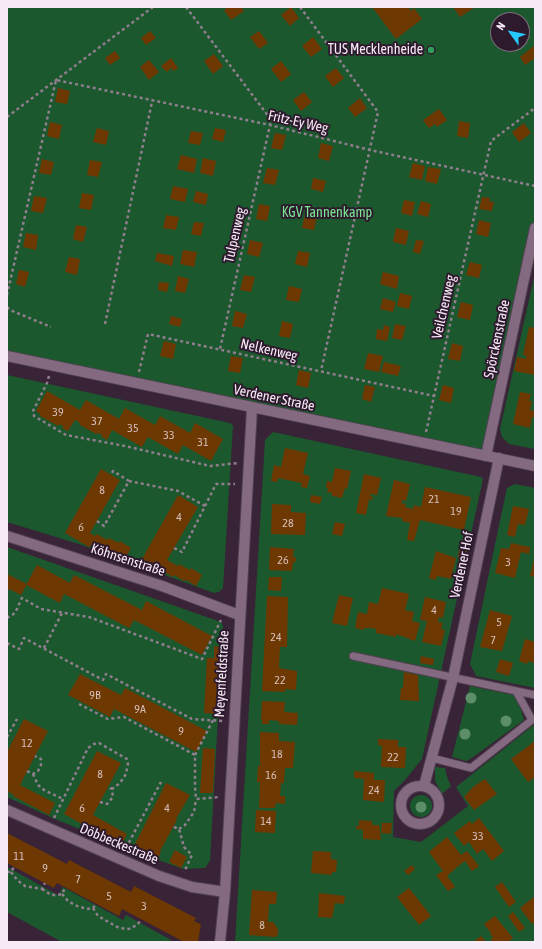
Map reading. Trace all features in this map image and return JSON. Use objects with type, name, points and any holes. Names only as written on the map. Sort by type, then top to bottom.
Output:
[{"type":"street","name":"Spörckenstraße","points":[[486,456],[535,228]]},
{"type":"street","name":"Verdener Straße","points":[[7,356],[52,364],[252,408],[535,466]]},
{"type":"street","name":"Meyenfeldstraße","points":[[220,942],[225,892],[239,615],[252,408]]},
{"type":"street","name":"Verdener Hof","points":[[424,786],[453,678],[499,458]]},
{"type":"street","name":"Köhnsenstraße","points":[[7,536],[162,586],[239,615]]},
{"type":"street","name":"Döbbeckestraße","points":[[7,810],[48,829],[178,882],[192,887],[225,892]]},
{"type":"lane","points":[[353,656],[535,696]]},
{"type":"lane","points":[[432,758],[471,768],[532,720],[516,691]]},
{"type":"path","points":[[7,117],[153,7]]},
{"type":"path","points":[[186,7],[269,117],[270,125]]},
{"type":"path","points":[[300,7],[378,112],[321,371]]},
{"type":"path","points":[[7,295],[56,80]]},
{"type":"path","name":"Fritz-Ey Weg","points":[[56,80],[152,102],[270,125],[370,150],[535,186]]},
{"type":"path","points":[[105,324],[152,102]]},
{"type":"path","name":"Veilchenweg","points":[[423,443],[491,142],[535,108]]},
{"type":"path","name":"Tulpenweg","points":[[220,349],[270,125]]},
{"type":"path","points":[[7,307],[10,310],[51,327]]},
{"type":"path","name":"Nelkenweg","points":[[137,383],[148,334],[434,396]]},
{"type":"path","points":[[52,364],[48,383],[33,411],[34,416],[66,436],[125,446],[210,466],[249,462]]},
{"type":"path","points":[[111,474],[113,471],[129,481],[178,491],[204,506]]},
{"type":"path","points":[[97,521],[104,526],[129,481]]},
{"type":"path","points":[[174,548],[182,552],[216,484],[247,484]]},
{"type":"path","points":[[7,618],[14,613],[22,598],[41,609],[89,616],[202,659],[225,610]]},
{"type":"path","points":[[44,648],[62,612]]},
{"type":"path","points":[[7,643],[18,649],[24,638],[103,680],[106,674],[192,718],[234,722]]},
{"type":"path","points":[[79,704],[108,719],[124,717],[195,755]]},
{"type":"path","points":[[7,737],[17,719]]},
{"type":"path","points":[[179,829],[185,825],[194,812],[196,799],[195,755],[213,720]]},
{"type":"path","points":[[48,829],[88,748],[99,742],[125,756],[128,763],[126,774],[120,783],[112,789]]},
{"type":"path","points":[[33,774],[38,771],[41,765],[41,759],[35,756]]},
{"type":"path","points":[[27,771],[33,774],[38,785],[44,790],[63,800]]},
{"type":"path","points":[[120,859],[161,782]]},
{"type":"path","points":[[100,802],[107,804],[112,800],[114,794],[112,789],[108,787]]},
{"type":"path","points":[[196,799],[230,797]]},
{"type":"path","points":[[174,827],[179,829]]},
{"type":"path","points":[[178,882],[192,854],[184,847],[179,829]]},
{"type":"path","points":[[11,872],[14,867]]},
{"type":"path","points":[[11,872],[18,881],[25,886],[42,889],[51,895],[62,894]]},
{"type":"path","points":[[42,889],[45,883]]},
{"type":"path","points":[[62,894],[65,888]]},
{"type":"path","points":[[62,894],[68,901],[87,909],[93,908],[96,904]]},
{"type":"path","points":[[93,908],[98,916],[118,928],[129,929],[137,925],[141,920]]},
{"type":"green space","name":"KGV Tannenkamp","points":[[7,7],[535,7],[535,228],[486,456],[7,356]]},
{"type":"green space","points":[[535,273],[535,449],[509,444],[502,437],[500,429]]},
{"type":"green space","points":[[7,375],[230,423],[233,426],[223,588],[219,592],[214,593],[82,545],[7,522]]},
{"type":"green space","points":[[273,432],[481,477],[483,479],[422,759],[394,791],[393,837],[421,842],[468,806],[456,787],[535,724],[535,942],[235,942],[265,440]]},
{"type":"green space","points":[[515,484],[535,488],[535,688],[476,676],[470,664],[507,488]]},
{"type":"green space","points":[[7,547],[221,622],[223,626],[210,861],[205,868],[183,869],[128,849],[55,819],[7,797]]},
{"type":"green space","points":[[470,686],[513,695],[518,699],[524,720],[466,761],[452,757]]},
{"type":"green space","points":[[435,767],[445,768],[451,786],[442,794],[435,781]]},
{"type":"green space","points":[[421,795],[429,798],[432,806],[429,814],[421,817],[413,814],[410,806],[413,798]]},
{"type":"green space","points":[[7,867],[58,895],[63,887],[123,920],[126,915],[171,940],[170,942],[62,942],[7,912]]},
{"type":"building","points":[[228,7],[241,7],[244,11],[231,20],[224,10]]},
{"type":"building","points":[[291,7],[299,18],[290,26],[281,15]]},
{"type":"building","points":[[372,7],[408,7],[411,11],[414,8],[422,19],[396,39]]},
{"type":"building","points":[[453,7],[475,7],[460,17]]},
{"type":"building","points":[[150,31],[156,38],[146,45],[141,38]]},
{"type":"building","points":[[259,31],[268,43],[259,49],[250,37]]},
{"type":"building","points":[[313,37],[322,49],[311,57],[302,46]]},
{"type":"building","points":[[535,45],[535,58],[525,65],[520,57],[526,52],[530,52],[530,49]]},
{"type":"building","points":[[115,51],[120,58],[110,65],[105,58]]},
{"type":"building","points":[[214,54],[223,66],[213,74],[204,61]]},
{"type":"building","points":[[171,58],[178,68],[174,71],[171,68],[167,72],[161,66]]},
{"type":"building","points":[[149,60],[159,72],[149,80],[140,67]]},
{"type":"building","points":[[281,61],[291,74],[281,82],[271,69]]},
{"type":"building","points":[[336,68],[344,78],[333,87],[325,76]]},
{"type":"building","points":[[58,88],[70,91],[67,104],[55,102]]},
{"type":"building","points":[[304,92],[312,102],[301,111],[293,100]]},
{"type":"building","points":[[360,98],[367,108],[355,117],[348,108]]},
{"type":"building","points":[[439,109],[447,120],[437,127],[435,124],[429,128],[423,120]]},
{"type":"building","points":[[459,121],[470,123],[468,138],[457,136]]},
{"type":"building","points":[[50,122],[62,125],[59,139],[47,136]]},
{"type":"building","points":[[524,123],[531,133],[519,142],[512,132]]},
{"type":"building","points":[[97,128],[109,131],[106,145],[93,142]]},
{"type":"building","points":[[215,128],[226,130],[223,142],[212,139]]},
{"type":"building","points":[[191,131],[203,133],[200,145],[188,143]]},
{"type":"building","points":[[275,133],[286,135],[282,150],[271,148]]},
{"type":"building","points":[[321,143],[333,146],[329,161],[318,158]]},
{"type":"building","points":[[181,155],[197,159],[194,173],[177,169]]},
{"type":"building","points":[[203,158],[216,161],[213,176],[200,173]]},
{"type":"building","points":[[42,159],[54,162],[51,175],[39,173]]},
{"type":"building","points":[[90,160],[102,162],[98,177],[87,175]]},
{"type":"building","points":[[413,163],[425,166],[422,180],[409,177]]},
{"type":"building","points":[[428,167],[441,169],[437,184],[425,181]]},
{"type":"building","points":[[267,168],[279,170],[275,185],[263,183]]},
{"type":"building","points":[[313,178],[326,181],[323,192],[311,189]]},
{"type":"building","points":[[173,186],[188,189],[185,202],[170,199]]},
{"type":"building","points":[[196,191],[208,194],[206,205],[193,202]]},
{"type":"building","points":[[82,193],[94,195],[91,210],[79,208]]},
{"type":"building","points":[[34,196],[47,198],[43,213],[31,211]]},
{"type":"building","points":[[482,197],[490,198],[489,201],[494,202],[492,211],[479,209]]},
{"type":"building","points":[[404,200],[415,202],[412,216],[401,213]]},
{"type":"building","points":[[421,201],[431,204],[428,217],[417,214]]},
{"type":"building","points":[[259,204],[270,206],[267,221],[256,219]]},
{"type":"building","points":[[305,214],[317,217],[314,230],[302,228]]},
{"type":"building","points":[[166,215],[179,217],[176,230],[163,228]]},
{"type":"building","points":[[479,220],[491,223],[488,237],[476,234]]},
{"type":"building","points":[[194,222],[204,223],[201,236],[191,234]]},
{"type":"building","points":[[76,225],[87,227],[83,242],[73,239]]},
{"type":"building","points":[[396,228],[409,231],[406,245],[393,242]]},
{"type":"building","points":[[26,233],[38,235],[36,250],[23,247]]},
{"type":"building","points":[[250,240],[263,243],[259,257],[247,254]]},
{"type":"building","points":[[416,240],[424,241],[420,254],[413,252]]},
{"type":"building","points":[[183,250],[197,252],[194,267],[180,264]]},
{"type":"building","points":[[298,251],[310,253],[307,267],[295,264]]},
{"type":"building","points":[[157,253],[174,256],[172,266],[155,261]]},
{"type":"building","points":[[69,257],[80,259],[77,275],[65,272]]},
{"type":"building","points":[[470,262],[482,265],[479,278],[466,275]]},
{"type":"building","points":[[19,270],[29,272],[25,287],[16,284]]},
{"type":"building","points":[[383,272],[399,276],[397,289],[380,284]]},
{"type":"building","points":[[244,275],[255,277],[251,292],[240,290]]},
{"type":"building","points":[[178,276],[189,279],[185,293],[175,291]]},
{"type":"building","points":[[159,282],[169,283],[167,292],[158,290]]},
{"type":"building","points":[[289,286],[302,289],[299,302],[286,300]]},
{"type":"building","points":[[400,293],[412,296],[409,309],[397,306]]},
{"type":"building","points":[[383,298],[396,302],[393,312],[380,309]]},
{"type":"building","points":[[461,302],[473,305],[470,320],[457,317]]},
{"type":"building","points":[[235,311],[247,314],[243,328],[232,326]]},
{"type":"building","points":[[171,316],[182,319],[180,327],[169,324]]},
{"type":"building","points":[[282,321],[293,324],[290,338],[279,336]]},
{"type":"building","points":[[395,324],[406,326],[402,340],[392,338]]},
{"type":"building","points":[[384,325],[390,327],[387,341],[376,339],[377,329],[383,330]]},
{"type":"building","points":[[529,327],[535,328],[535,375],[514,371],[517,357],[526,359],[526,355],[523,355]]},
{"type":"building","points":[[164,341],[176,344],[173,359],[160,356]]},
{"type":"building","points":[[452,343],[463,346],[460,361],[448,359]]},
{"type":"building","points":[[368,353],[383,356],[379,372],[364,369]]},
{"type":"building","points":[[231,356],[243,358],[240,373],[228,371]]},
{"type":"building","points":[[384,362],[401,366],[398,376],[381,372]]},
{"type":"building","points":[[299,370],[311,373],[308,388],[296,385]]},
{"type":"building","points":[[365,385],[375,387],[371,402],[362,399]]},
{"type":"building","points":[[443,385],[454,388],[451,403],[439,400]]},
{"type":"building","points":[[47,391],[80,410],[86,400],[119,419],[125,408],[155,425],[160,416],[190,433],[195,423],[223,439],[211,461],[183,445],[178,454],[148,437],[142,447],[112,430],[107,440],[102,437],[102,435],[98,433],[96,434],[80,425],[79,422],[75,420],[68,431],[63,429],[63,426],[59,424],[58,426],[40,416],[40,414],[36,411]]},
{"type":"building","points":[[520,392],[531,394],[529,401],[532,401],[530,410],[535,411],[535,418],[532,417],[530,428],[513,424]]},
{"type":"building","points":[[285,448],[308,453],[303,474],[310,476],[307,488],[301,487],[302,483],[278,478],[277,482],[271,481],[274,465],[281,467]]},
{"type":"building","points":[[335,468],[351,471],[347,489],[345,488],[342,498],[332,496],[332,493],[327,492],[328,488],[326,488],[327,481],[332,482]]},
{"type":"building","points":[[101,469],[120,480],[90,533],[95,536],[97,534],[107,540],[109,538],[119,543],[120,541],[131,548],[125,559],[103,549],[101,551],[91,545],[89,547],[65,533]]},
{"type":"building","points":[[364,474],[381,478],[377,495],[370,494],[370,496],[373,497],[372,500],[369,499],[366,515],[356,513]]},
{"type":"building","points":[[394,480],[410,484],[406,501],[402,500],[402,503],[406,504],[405,507],[413,509],[414,505],[421,507],[425,487],[471,497],[464,530],[420,520],[414,541],[407,540],[410,523],[402,521],[402,518],[386,516]]},
{"type":"building","points":[[178,495],[198,507],[167,560],[190,570],[191,568],[202,575],[196,586],[174,575],[173,577],[142,559]]},
{"type":"building","points":[[311,495],[322,497],[320,504],[310,502]]},
{"type":"building","points":[[272,504],[291,505],[291,512],[306,513],[305,535],[271,534]]},
{"type":"building","points":[[513,506],[529,509],[525,525],[518,524],[515,537],[507,535]]},
{"type":"building","points":[[335,522],[345,524],[342,536],[332,534]]},
{"type":"building","points":[[511,543],[530,547],[529,554],[521,552],[515,578],[495,573],[501,548],[509,549]]},
{"type":"building","points":[[270,547],[294,549],[293,556],[296,558],[296,561],[293,563],[292,571],[269,570]]},
{"type":"building","points":[[459,550],[468,552],[466,560],[458,558]]},
{"type":"building","points":[[436,551],[456,558],[451,579],[437,576],[436,580],[429,578]]},
{"type":"building","points":[[535,555],[535,577],[530,576]]},
{"type":"building","points":[[37,565],[70,583],[74,575],[142,610],[146,601],[212,636],[202,655],[134,620],[129,628],[64,594],[60,603],[26,585]]},
{"type":"building","points":[[7,574],[27,584],[21,595],[9,589],[7,593]]},
{"type":"building","points":[[269,577],[282,577],[281,591],[268,590]]},
{"type":"building","points":[[382,588],[409,594],[405,610],[414,612],[412,621],[420,623],[415,641],[396,634],[396,637],[376,633],[376,629],[364,628],[364,630],[355,628],[358,612],[367,614],[369,602],[378,604]]},
{"type":"building","points":[[339,595],[353,598],[347,626],[332,623]]},
{"type":"building","points":[[267,596],[288,597],[287,647],[280,647],[279,668],[297,671],[296,690],[285,689],[285,692],[262,691]]},
{"type":"building","points":[[425,597],[446,602],[443,618],[439,617],[438,622],[443,623],[441,629],[445,630],[441,646],[422,642],[427,621],[420,620]]},
{"type":"building","points":[[490,610],[512,616],[502,651],[480,647]]},
{"type":"building","points":[[525,639],[535,642],[535,663],[528,661],[527,664],[519,661]]},
{"type":"building","points":[[214,646],[221,647],[217,714],[204,713],[207,658],[214,658]]},
{"type":"building","points":[[421,656],[434,659],[433,665],[420,663]]},
{"type":"building","points":[[500,659],[513,663],[509,676],[496,672]]},
{"type":"building","points":[[404,672],[418,675],[419,701],[400,700],[401,688],[403,688]]},
{"type":"building","points":[[80,674],[121,695],[125,688],[207,731],[196,752],[114,709],[110,717],[68,695]]},
{"type":"building","points":[[262,701],[285,702],[284,712],[298,713],[297,725],[279,724],[279,721],[269,720],[269,724],[262,724]]},
{"type":"building","points":[[24,719],[48,731],[20,785],[55,803],[49,815],[13,796],[14,795],[7,791],[7,752]]},
{"type":"building","points":[[260,732],[279,733],[279,741],[295,742],[293,768],[285,768],[284,783],[281,783],[280,796],[285,796],[285,804],[276,803],[275,808],[259,808],[260,782],[257,782],[258,766],[260,766]]},
{"type":"building","points":[[378,739],[398,740],[398,747],[406,747],[405,768],[381,767],[382,746],[378,745]]},
{"type":"building","points":[[535,741],[535,777],[528,782],[511,759]]},
{"type":"building","points":[[203,748],[215,749],[213,793],[200,793]]},
{"type":"building","points":[[97,751],[121,763],[93,815],[127,834],[121,846],[64,814]]},
{"type":"building","points":[[354,771],[374,773],[374,780],[385,780],[384,802],[363,800],[364,779],[354,778]]},
{"type":"building","points":[[485,779],[497,794],[474,810],[464,797],[473,787]]},
{"type":"building","points":[[166,783],[190,795],[176,819],[177,820],[160,851],[161,852],[158,858],[134,846]]},
{"type":"building","points":[[256,810],[276,811],[275,833],[255,832]]},
{"type":"building","points":[[479,818],[504,851],[492,861],[483,849],[477,854],[469,842],[464,846],[454,833],[470,821],[472,824]]},
{"type":"building","points":[[359,820],[372,821],[372,825],[379,825],[381,840],[363,839],[363,830],[356,829],[356,826],[359,826]]},
{"type":"building","points":[[382,823],[392,823],[391,834],[381,833]]},
{"type":"building","points":[[7,833],[67,864],[69,860],[131,892],[134,886],[196,918],[194,921],[201,924],[198,942],[184,942],[122,909],[119,916],[57,883],[54,888],[7,863]]},
{"type":"building","points":[[447,837],[461,855],[467,851],[479,866],[472,871],[465,861],[456,868],[447,876],[455,887],[448,891],[436,875],[443,871],[429,852]]},
{"type":"building","points":[[175,850],[187,857],[181,868],[169,862]]},
{"type":"building","points":[[313,851],[331,852],[331,859],[337,860],[336,872],[332,872],[332,875],[311,873]]},
{"type":"building","points":[[412,865],[415,869],[408,875],[404,871]]},
{"type":"building","points":[[502,882],[516,902],[509,907],[495,887]]},
{"type":"building","points":[[409,888],[431,916],[419,925],[397,897]]},
{"type":"building","points":[[252,890],[277,892],[276,904],[269,904],[268,922],[273,922],[278,929],[278,934],[276,937],[249,935]]},
{"type":"building","points":[[319,893],[345,896],[344,904],[335,903],[332,918],[318,917]]},
{"type":"building","points":[[535,896],[535,922],[532,924],[520,908]]},
{"type":"building","points":[[513,912],[525,928],[519,932],[508,916]]},
{"type":"building","points":[[495,916],[513,938],[508,942],[493,942],[491,939],[493,937],[484,924]]},
{"type":"building","points":[[481,936],[486,942],[473,942]]},
{"type":"place","name":"TUS Mecklenheide","points":[[431,50]]}]
